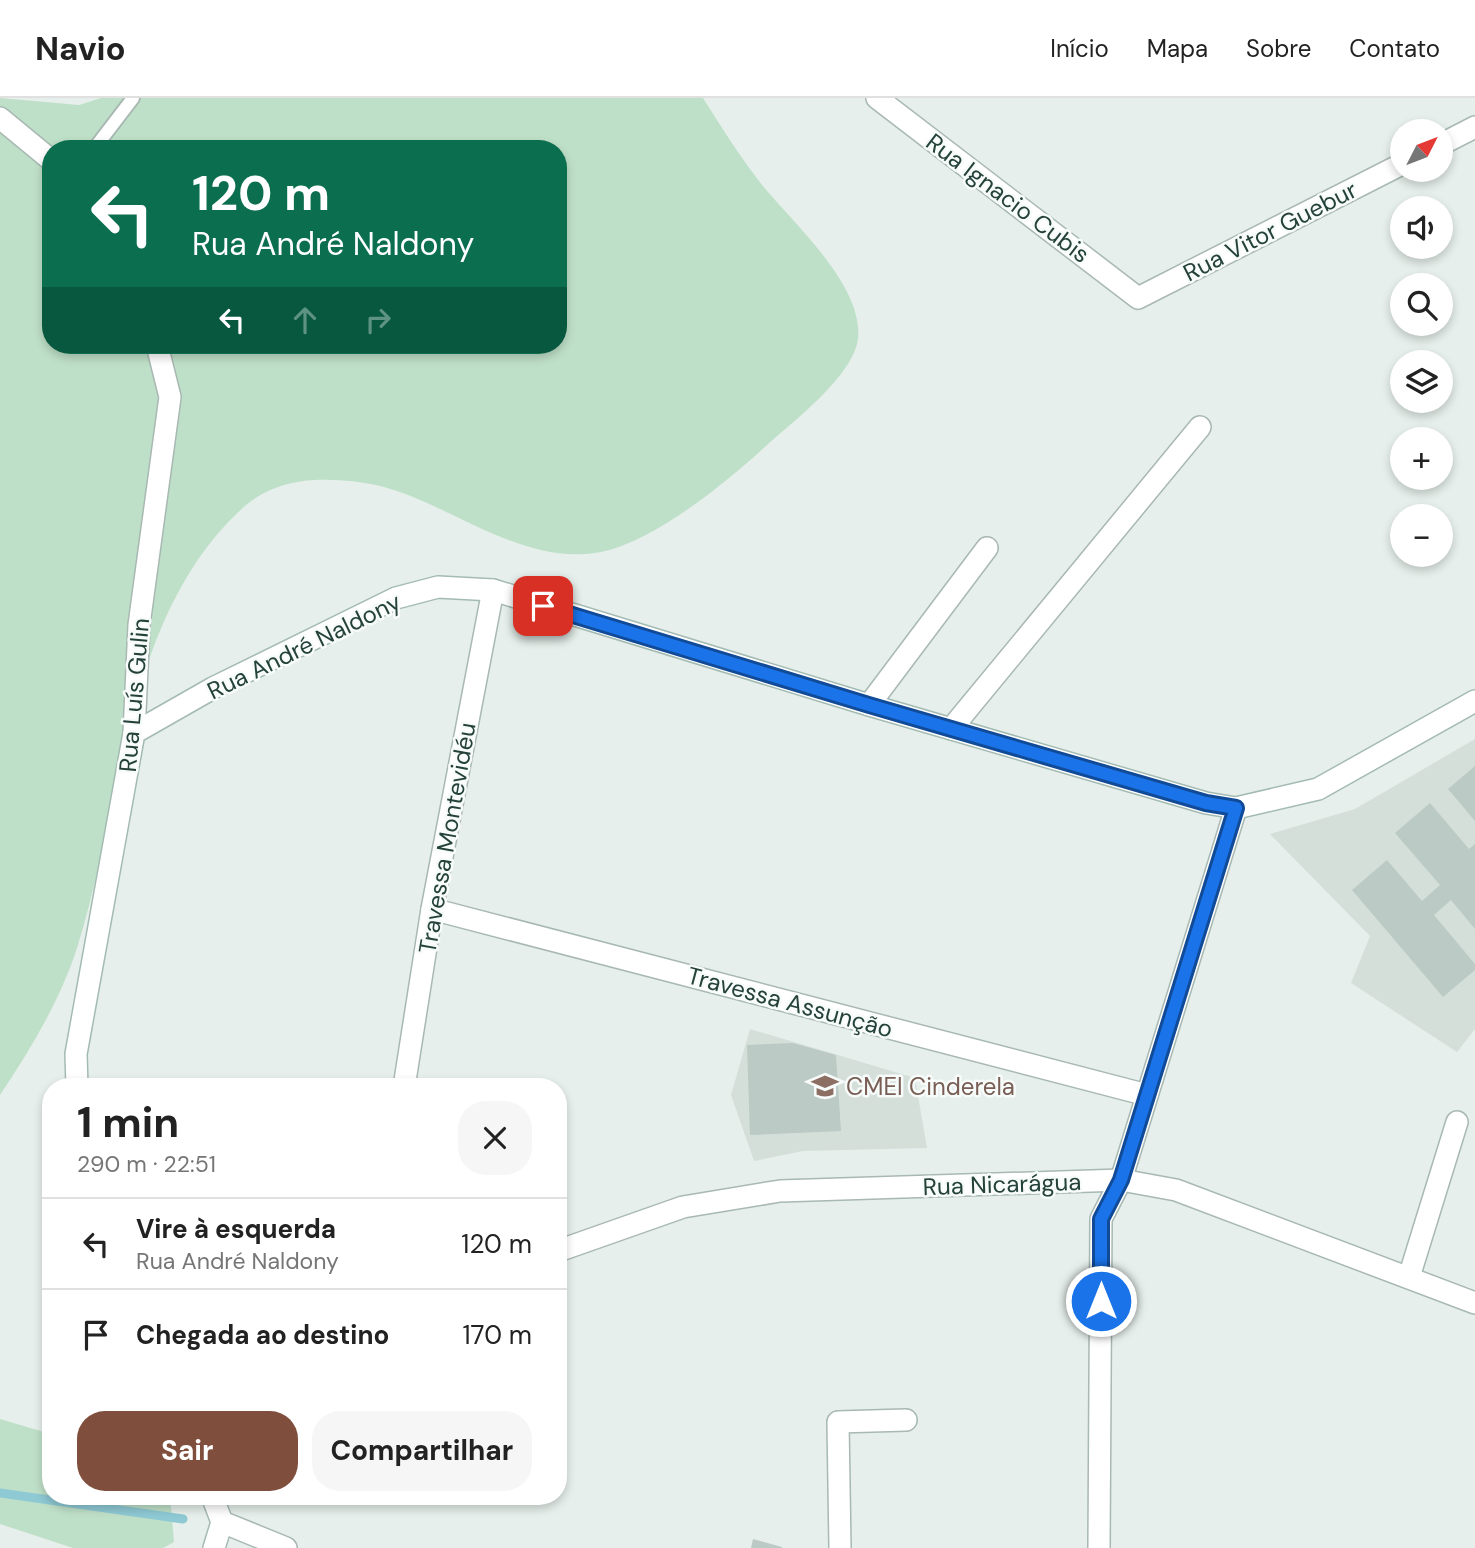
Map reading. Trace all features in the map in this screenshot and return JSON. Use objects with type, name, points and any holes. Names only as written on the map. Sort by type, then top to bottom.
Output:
[{"type":"street","name":"Rua Ignacio Cubis","points":[[877,98],[1138,298]]},
{"type":"street","points":[[0,118],[42,153]]},
{"type":"street","points":[[1453,138],[1475,127]]},
{"type":"street","name":"Rua Vitor Guebur","points":[[1138,298],[1390,170]]},
{"type":"street","name":"Rua Luís Gulin","points":[[77,1078],[76,1054],[135,733],[139,625],[170,397],[158,354]]},
{"type":"street","points":[[951,729],[1200,427]]},
{"type":"street","points":[[869,705],[987,548]]},
{"type":"street","name":"Rua André Naldony","points":[[135,733],[213,688],[396,598],[438,587],[493,590],[869,705],[1206,803],[1236,808],[1318,789],[1475,701]]},
{"type":"street","name":"Travessa Montevidéu","points":[[405,1078],[432,909],[493,590]]},
{"type":"street","points":[[1099,1548],[1101,1219],[1121,1180],[1236,808]]},
{"type":"street","name":"Travessa Assunção","points":[[432,909],[1147,1095]]},
{"type":"street","points":[[1409,1277],[1457,1122]]},
{"type":"street","name":"Rua Nicarágua","points":[[567,1248],[683,1207],[780,1191],[1121,1180],[1176,1190],[1475,1303]]},
{"type":"street","points":[[840,1548],[838,1422],[906,1420]]},
{"type":"street","points":[[214,1548],[222,1522],[215,1505]]},
{"type":"street","points":[[222,1522],[286,1548]]},
{"type":"lane","points":[[101,140],[133,98]]},
{"type":"shaded area","points":[[1475,739],[1475,1029],[1457,1052],[1351,983],[1370,936],[1270,834],[1355,809]]},
{"type":"shaded area","name":"CMEI Cinderela","points":[[750,1029],[915,1078],[927,1148],[803,1151],[754,1161],[731,1095]]},
{"type":"green space","points":[[0,98],[79,105],[101,98],[703,98],[751,171],[822,254],[849,297],[857,318],[858,339],[845,368],[806,411],[711,492],[644,536],[601,552],[574,554],[522,545],[397,491],[377,485],[325,480],[296,482],[270,490],[253,499],[206,549],[175,599],[151,654],[133,713],[77,948],[62,987],[0,1095]]},
{"type":"green space","points":[[0,1419],[42,1431],[42,1505],[170,1505],[174,1542],[163,1548],[73,1548],[0,1524]]},
{"type":"building","points":[[1475,766],[1475,821],[1448,789]]},
{"type":"building","points":[[1430,803],[1469,849],[1475,844],[1475,929],[1451,900],[1434,915],[1475,964],[1475,970],[1443,997],[1352,890],[1387,860],[1422,901],[1440,885],[1395,833]]},
{"type":"building","points":[[793,1043],[836,1055],[841,1131],[750,1135],[747,1045]]},
{"type":"building","points":[[753,1539],[782,1547],[782,1548],[751,1548]]},
{"type":"waterway","points":[[0,1493],[42,1499]]},
{"type":"waterway","points":[[84,1505],[183,1519]]},
{"type":"place","name":"CMEI Cinderela","points":[[825,1086]]},
{"type":"route","points":[[543,606],[869,705],[1206,803],[1236,808],[1121,1180],[1101,1219],[1101,1301]]}]
